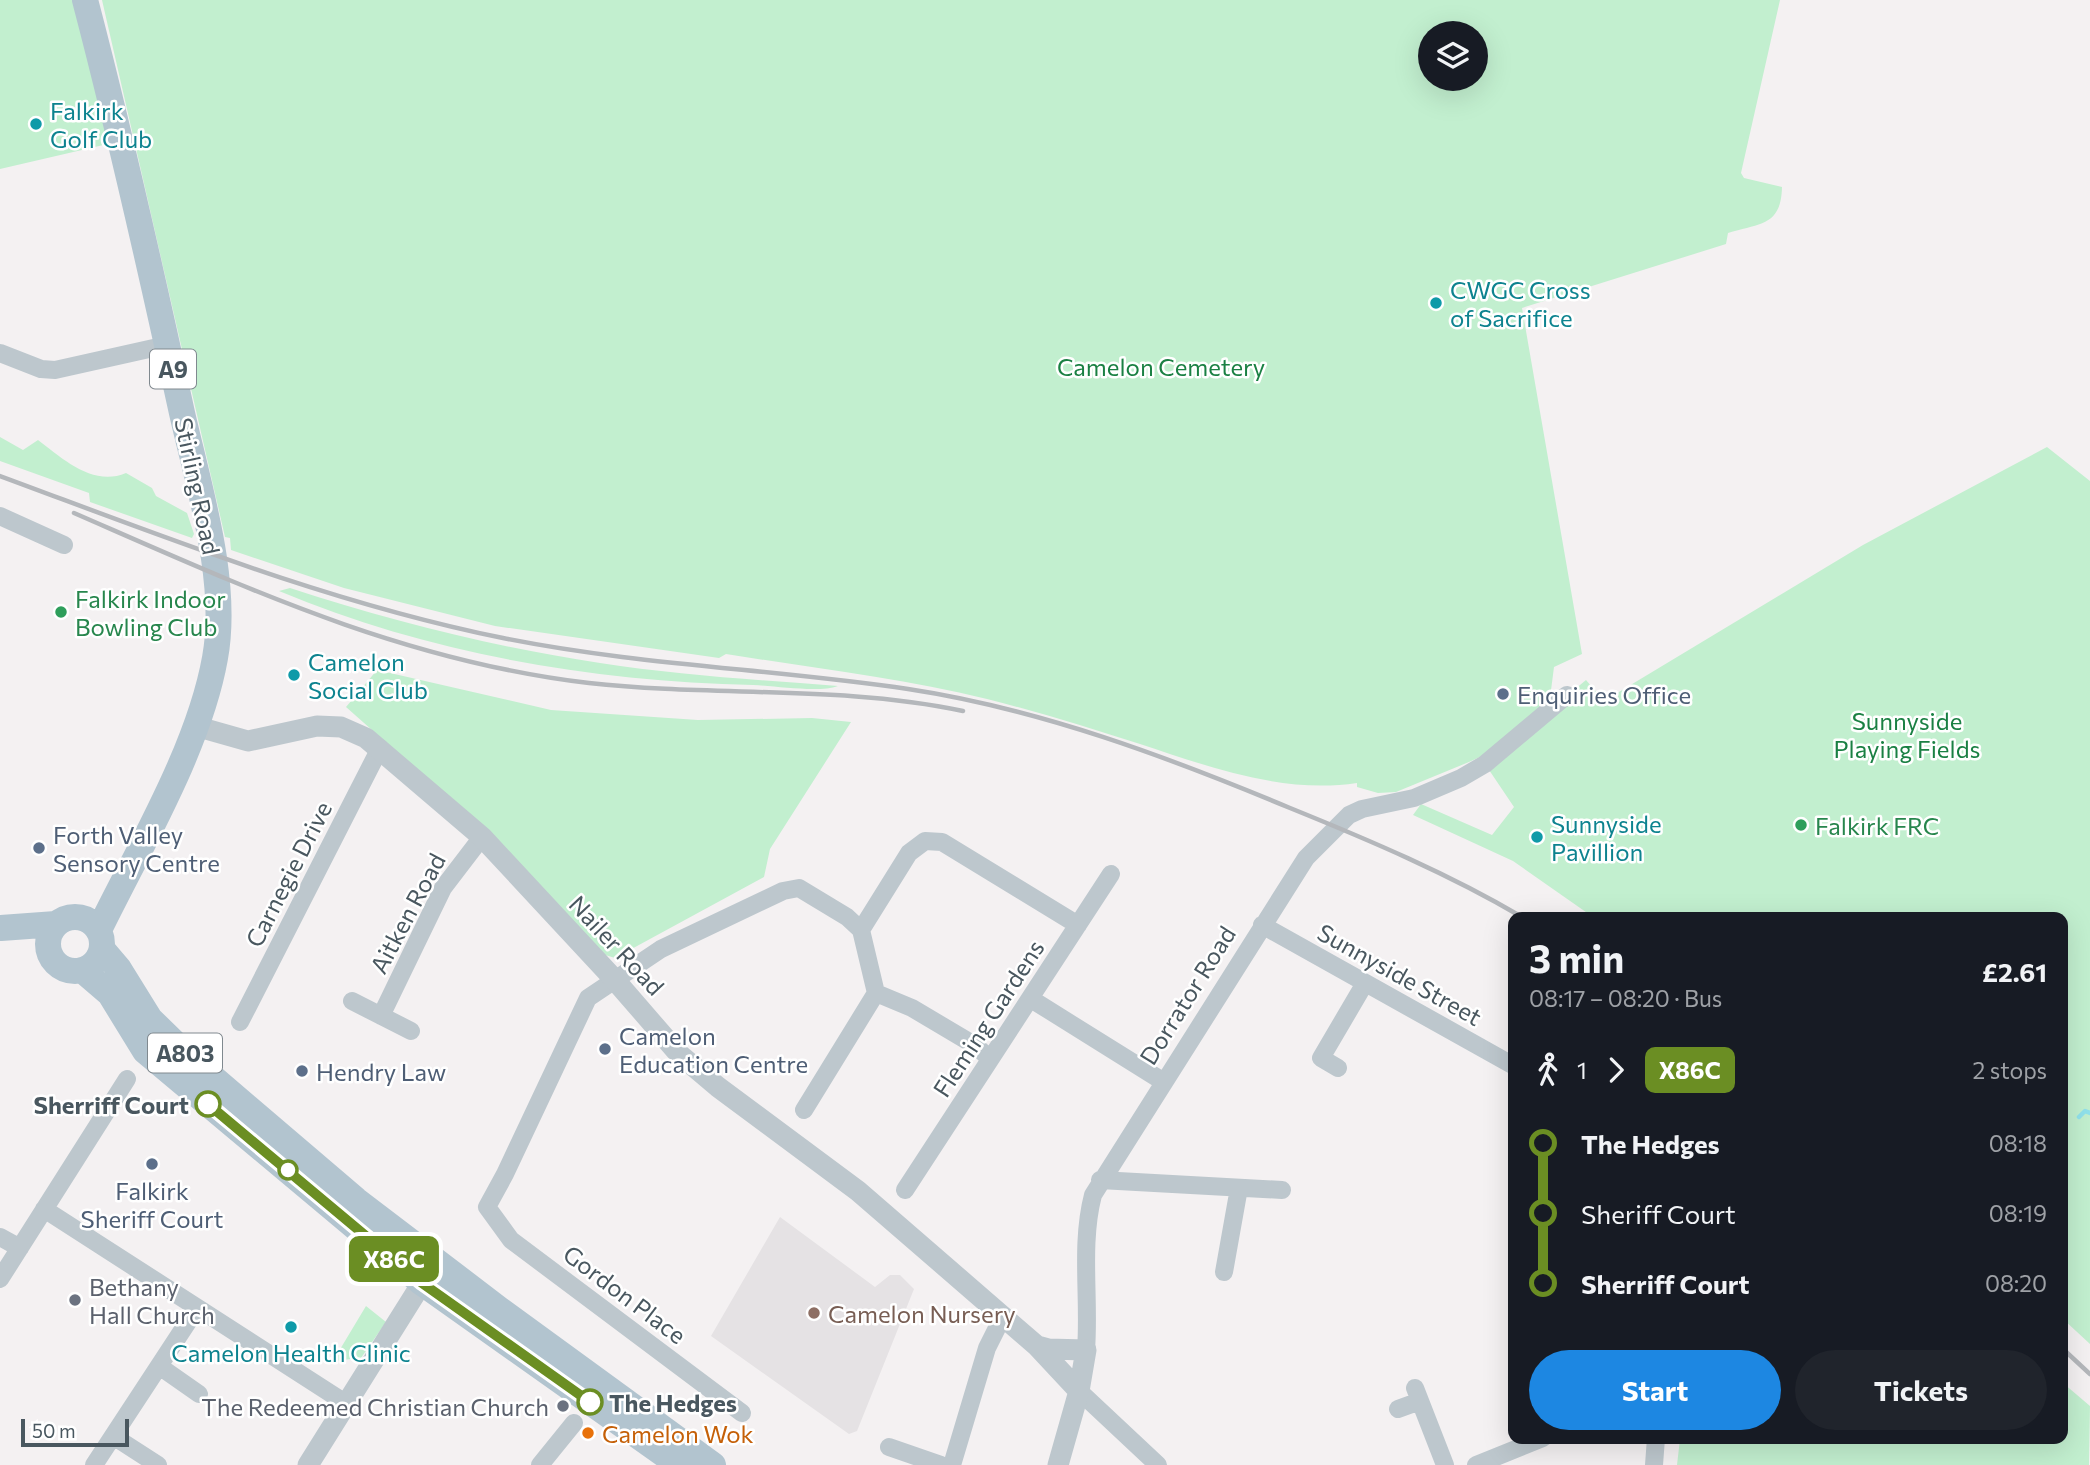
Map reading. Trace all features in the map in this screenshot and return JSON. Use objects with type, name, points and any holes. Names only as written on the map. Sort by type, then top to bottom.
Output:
[{"type":"main road","name":"Stirling Road","points":[[85,0],[122,143],[216,574],[216,655],[207,696],[100,939]]},
{"type":"main road","name":"Stirling Road","points":[[66,920],[124,880]]},
{"type":"main road","points":[[66,920],[93,923],[100,939],[95,962],[82,970],[66,970],[49,953],[0,928],[66,920]]},
{"type":"main road","points":[[49,953],[48,937],[66,920]]},
{"type":"main road","name":"A803","points":[[100,939],[150,1019],[191,1059],[405,1238],[713,1465]]},
{"type":"main road","name":"A803","points":[[82,970],[110,994],[145,1051],[422,1283],[679,1465]]},
{"type":"main road","name":"A803","points":[[405,1238],[425,1264],[422,1283]]},
{"type":"street","points":[[0,353],[41,369],[55,370],[167,345]]},
{"type":"street","points":[[0,516],[64,545]]},
{"type":"street","name":"Dorrator Road","points":[[1058,1465],[1079,1391],[1086,1350],[1089,1308],[1087,1233],[1089,1211],[1100,1180],[1306,858],[1349,816],[1362,809],[1414,798],[1461,778],[1485,764],[1567,695]]},
{"type":"street","name":"Nailer Road","points":[[195,726],[248,741],[317,726],[341,727],[380,748],[482,837],[680,1054],[718,1087],[858,1191],[1037,1346],[1079,1391]]},
{"type":"street","name":"Carnegie Drive","points":[[240,1022],[380,748]]},
{"type":"street","name":"Aitken Road","points":[[382,1016],[443,888],[482,837]]},
{"type":"street","points":[[861,930],[909,853],[925,841],[942,842],[1078,925]]},
{"type":"street","name":"Fleming Gardens","points":[[905,1190],[1111,874]]},
{"type":"street","points":[[614,979],[661,949],[783,891],[799,888],[847,917],[861,930],[876,993],[804,1110]]},
{"type":"street","name":"Sunnyside Street","points":[[1262,925],[1508,1063]]},
{"type":"street","name":"Gordon Place","points":[[614,979],[588,998],[487,1207],[511,1240],[742,1413]]},
{"type":"street","points":[[1338,1068],[1321,1058],[1365,983]]},
{"type":"street","points":[[876,993],[912,1008],[976,1046],[989,1058]]},
{"type":"street","points":[[1031,999],[1164,1082]]},
{"type":"street","points":[[352,1001],[411,1031]]},
{"type":"street","points":[[0,1279],[127,1079]]},
{"type":"street","points":[[1100,1180],[1282,1190]]},
{"type":"street","points":[[1224,1272],[1239,1188]]},
{"type":"street","points":[[44,1209],[347,1404]]},
{"type":"street","points":[[0,1237],[20,1248]]},
{"type":"street","points":[[308,1465],[422,1283]]},
{"type":"street","points":[[94,1465],[197,1308]]},
{"type":"street","points":[[952,1465],[987,1348],[1002,1318]]},
{"type":"street","points":[[1037,1346],[1086,1350]]},
{"type":"street","points":[[159,1366],[199,1394]]},
{"type":"street","points":[[1079,1391],[1158,1465]]},
{"type":"street","points":[[1398,1409],[1418,1395],[1445,1465]]},
{"type":"street","points":[[540,1465],[575,1423]]},
{"type":"street","points":[[113,1436],[158,1465]]},
{"type":"street","points":[[1476,1465],[1528,1444]]},
{"type":"street","points":[[1654,1465],[1656,1444]]},
{"type":"street","points":[[889,1447],[941,1465]]},
{"type":"shaded area","name":"Camelon Nursery","points":[[780,1217],[875,1287],[890,1275],[900,1275],[914,1289],[857,1431],[849,1434],[711,1336]]},
{"type":"green space","name":"Falkirk Golf Club","points":[[0,0],[75,0],[112,143],[0,169]]},
{"type":"green space","name":"Camelon Cemetery","points":[[102,0],[1780,0],[1741,173],[1744,178],[1782,187],[1781,200],[1773,216],[1767,221],[1728,233],[1726,244],[1522,308],[1582,654],[1554,667],[1550,698],[1484,755],[1396,792],[1378,793],[1357,787],[1357,783],[1301,785],[1247,776],[1026,709],[922,685],[726,654],[719,658],[495,626],[344,588],[231,550],[230,538],[225,537]]},
{"type":"green space","points":[[0,437],[23,450],[38,440],[90,474],[114,476],[126,473],[152,488],[156,496],[187,513],[194,534],[192,538],[90,502],[89,493],[0,461]]},
{"type":"green space","name":"Sunnyside Playing Fields","points":[[2047,447],[2090,481],[2090,1344],[2068,1324],[2068,912],[1586,912],[1513,861],[1413,815],[1421,804],[1492,835],[1514,807],[1485,764],[1586,680],[1604,701],[1863,545]]},
{"type":"green space","points":[[290,588],[443,632],[560,657],[688,674],[838,686],[809,689],[693,682],[572,670],[512,660],[394,632],[279,591]]},
{"type":"green space","points":[[377,670],[551,710],[698,720],[812,718],[851,722],[770,849],[764,877],[615,958],[602,954],[487,832],[346,707]]},
{"type":"green space","points":[[366,1306],[386,1322],[361,1358],[333,1361]]},
{"type":"green space","points":[[2068,1387],[2090,1406],[2089,1465],[1677,1465],[1679,1444],[2068,1444]]},
{"type":"waterway","points":[[2079,1117],[2085,1111],[2090,1113]]},
{"type":"railway","points":[[0,476],[248,567],[438,623],[503,638],[604,655],[908,689],[1055,722],[1150,753],[1320,820],[1437,872],[1513,912]]},
{"type":"railway","points":[[74,513],[262,594],[325,618],[454,658],[589,683],[683,690],[824,694],[917,703],[963,711]]},
{"type":"railway","points":[[2068,1354],[2090,1374]]},
{"type":"bus line","name":"X86C","points":[[208,1104],[422,1283],[590,1402]]},
{"type":"place","name":"Falkirk Golf Club","points":[[36,124]]},
{"type":"place","name":"CWGC Cross of Sacrifice","points":[[1436,303]]},
{"type":"place","name":"Falkirk Indoor Bowling Club","points":[[61,612]]},
{"type":"place","name":"Camelon Social Club","points":[[294,675]]},
{"type":"place","name":"Enquiries Office","points":[[1503,694]]},
{"type":"place","name":"Falkirk FRC","points":[[1801,825]]},
{"type":"place","name":"Sunnyside Pavillion","points":[[1537,837]]},
{"type":"place","name":"Forth Valley Sensory Centre","points":[[39,848]]},
{"type":"place","name":"Camelon Education Centre","points":[[605,1049]]},
{"type":"place","name":"Hendry Law","points":[[302,1071]]},
{"type":"place","name":"Sherriff Court","points":[[208,1104]]},
{"type":"place","name":"Falkirk Sheriff Court","points":[[152,1164]]},
{"type":"place","name":"Bethany Hall Church","points":[[75,1300]]},
{"type":"place","name":"Camelon Nursery","points":[[814,1313]]},
{"type":"place","name":"Camelon Health Clinic","points":[[291,1327]]},
{"type":"place","name":"The Hedges","points":[[590,1402]]},
{"type":"place","name":"The Redeemed Christian Church","points":[[563,1406]]},
{"type":"place","name":"Camelon Wok","points":[[588,1433]]}]
